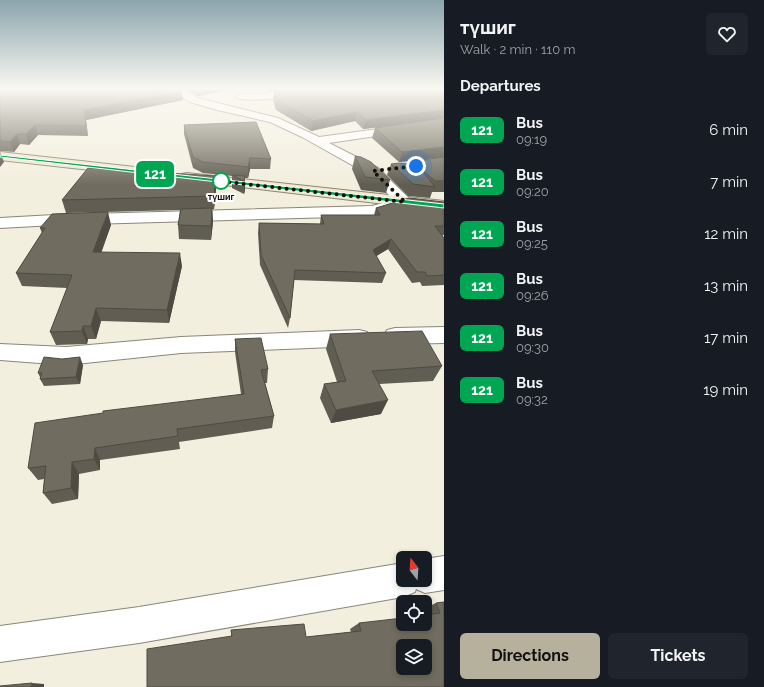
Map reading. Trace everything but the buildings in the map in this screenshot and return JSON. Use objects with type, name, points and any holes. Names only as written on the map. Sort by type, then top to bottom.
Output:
[{"type":"main road","points":[[0,156],[444,206]]},
{"type":"street","points":[[276,121],[373,171],[405,202]]},
{"type":"street","points":[[316,141],[444,123]]},
{"type":"street","points":[[373,171],[389,169]]},
{"type":"street","points":[[0,223],[54,220],[373,211],[405,202]]},
{"type":"street","points":[[0,352],[66,356],[181,345],[444,334]]},
{"type":"street","points":[[432,575],[444,573]]},
{"type":"street","points":[[0,644],[139,625],[396,581]]},
{"type":"bus line","name":"121","points":[[0,156],[444,206]]},
{"type":"place","name":"түшиг","points":[[221,181]]},
{"type":"route","points":[[221,181],[218,181],[405,202],[373,171],[416,166]]}]
